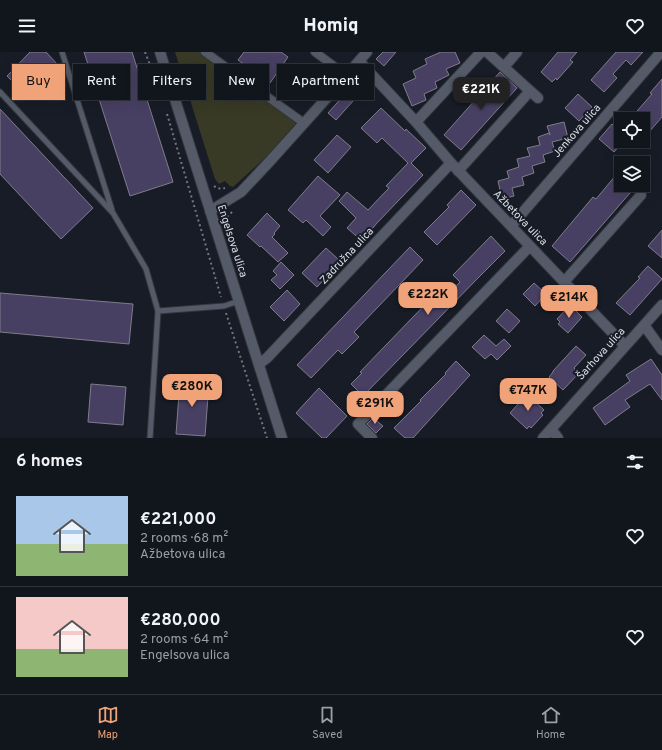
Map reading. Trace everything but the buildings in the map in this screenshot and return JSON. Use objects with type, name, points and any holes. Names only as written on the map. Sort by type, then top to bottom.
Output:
[{"type":"street","name":"Engelsova ulica","points":[[160,52],[282,438]]},
{"type":"street","points":[[206,52],[304,123]]},
{"type":"street","points":[[315,52],[331,64]]},
{"type":"street","points":[[356,64],[367,52]]},
{"type":"street","points":[[416,122],[481,52]]},
{"type":"street","points":[[455,167],[534,94],[487,52]]},
{"type":"street","points":[[504,67],[517,52]]},
{"type":"street","name":"Jenkova ulica","points":[[511,226],[661,52]]},
{"type":"street","name":"Ažbetova ulica","points":[[359,61],[416,122],[455,167],[624,346]]},
{"type":"street","points":[[210,211],[241,192],[325,100]]},
{"type":"street","name":"Zadružna ulica","points":[[259,364],[267,358],[455,167]]},
{"type":"street","points":[[564,282],[641,195]]},
{"type":"street","points":[[372,438],[358,424],[530,246]]},
{"type":"street","name":"Šarhova ulica","points":[[543,438],[662,304]]},
{"type":"street","points":[[644,325],[662,350]]},
{"type":"street","points":[[551,429],[558,438]]},
{"type":"lane","points":[[62,52],[113,213]]},
{"type":"lane","points":[[0,92],[113,213],[146,269],[158,311],[150,438]]},
{"type":"lane","points":[[158,311],[224,306],[239,301]]},
{"type":"path","points":[[145,52],[149,64]]},
{"type":"path","points":[[165,108],[207,251],[266,438]]},
{"type":"green space","points":[[175,52],[202,52],[219,64],[214,64],[214,100],[269,100],[298,121],[270,153],[233,187],[225,181],[219,184],[215,179],[190,100],[206,100],[206,64],[179,64]]}]
